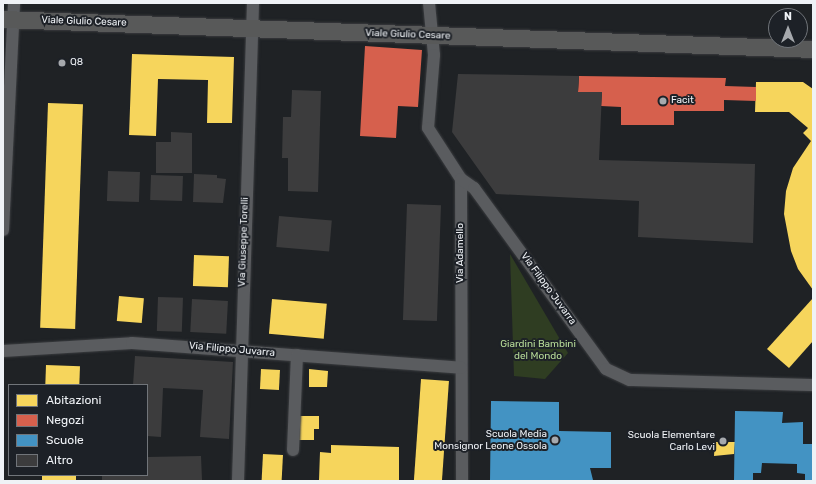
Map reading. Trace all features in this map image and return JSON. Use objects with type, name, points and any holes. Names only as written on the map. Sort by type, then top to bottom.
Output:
[{"type":"main road","name":"Viale Giulio Cesare","points":[[10,14],[252,29],[813,49]]},
{"type":"street","name":"Via Giuseppe Torelli","points":[[238,481],[240,351],[253,3]]},
{"type":"street","points":[[429,3],[434,54],[428,128],[461,179]]},
{"type":"street","points":[[3,230],[10,14]]},
{"type":"street","name":"Via Filippo Juvarra","points":[[461,179],[474,188],[606,370],[630,380],[813,385]]},
{"type":"street","name":"Via Adamello","points":[[461,179],[462,481]]},
{"type":"street","name":"Via Filippo Juvarra","points":[[3,351],[132,343],[461,368]]},
{"type":"street","points":[[293,450],[297,355]]},
{"type":"green space","name":"Giardini Bambini del Mondo","points":[[510,254],[568,353],[545,379],[514,376]]},
{"type":"building: Abitazioni","points":[[132,54],[234,57],[232,123],[207,123],[208,80],[158,79],[156,136],[129,135]]},
{"type":"building: Abitazioni","points":[[756,82],[803,82],[813,89],[813,290],[798,269],[791,251],[784,214],[786,191],[793,168],[811,141],[803,133],[808,128],[789,112],[755,112]]},
{"type":"building: Abitazioni","points":[[48,103],[83,104],[75,329],[40,328]]},
{"type":"building: Abitazioni","points":[[194,255],[229,256],[228,287],[193,286]]},
{"type":"building: Abitazioni","points":[[119,296],[144,298],[142,323],[117,321]]},
{"type":"building: Abitazioni","points":[[813,298],[813,341],[789,368],[767,349]]},
{"type":"building: Abitazioni","points":[[272,299],[327,304],[324,339],[269,334]]},
{"type":"building: Abitazioni","points":[[46,365],[80,366],[79,384],[45,384]]},
{"type":"building: Abitazioni","points":[[261,369],[280,370],[279,390],[260,389]]},
{"type":"building: Abitazioni","points":[[309,369],[328,371],[327,387],[309,387]]},
{"type":"building: Abitazioni","points":[[421,379],[449,381],[442,481],[414,481]]},
{"type":"building: Abitazioni","points":[[300,416],[319,416],[319,429],[314,429],[314,440],[299,440]]},
{"type":"building: Abitazioni","points":[[715,442],[735,442],[734,454],[714,456]]},
{"type":"building: Abitazioni","points":[[331,445],[399,447],[399,481],[319,480],[320,452],[331,453]]},
{"type":"building: Abitazioni","points":[[263,454],[283,455],[282,481],[262,480]]},
{"type":"building: Abitazioni","points":[[42,476],[76,476],[76,481],[42,481]]},
{"type":"building: Negozi","points":[[365,46],[422,50],[418,107],[398,106],[396,138],[360,136]]},
{"type":"building: Negozi","name":"Facit","points":[[579,76],[726,78],[725,86],[756,87],[756,101],[724,100],[724,111],[674,111],[674,125],[621,125],[621,107],[601,106],[602,92],[578,92]]},
{"type":"building: Scuole","points":[[491,401],[559,402],[559,431],[611,432],[611,468],[590,468],[593,480],[587,481],[490,481]]},
{"type":"building: Scuole","points":[[735,411],[783,412],[782,423],[803,422],[803,444],[813,444],[813,481],[805,481],[805,474],[797,473],[797,464],[762,463],[761,473],[753,473],[753,481],[734,481]]},
{"type":"building: Altro","points":[[458,74],[579,76],[578,92],[602,92],[599,160],[755,164],[753,243],[638,237],[639,201],[496,194],[452,132]]},
{"type":"building: Altro","points":[[292,90],[321,91],[318,192],[288,191],[288,158],[282,158],[283,117],[291,117]]},
{"type":"building: Altro","points":[[171,132],[192,133],[192,173],[156,173],[156,142],[171,142]]},
{"type":"building: Altro","points":[[108,171],[140,172],[139,202],[107,201]]},
{"type":"building: Altro","points":[[194,174],[217,175],[217,178],[226,179],[223,203],[193,202]]},
{"type":"building: Altro","points":[[151,175],[183,176],[182,201],[150,200]]},
{"type":"building: Altro","points":[[407,204],[441,205],[437,321],[403,320]]},
{"type":"building: Altro","points":[[279,216],[332,221],[329,252],[276,247]]},
{"type":"building: Altro","points":[[158,297],[183,298],[182,332],[157,331]]},
{"type":"building: Altro","points":[[192,299],[228,301],[226,334],[190,332]]},
{"type":"building: Altro","points":[[135,356],[233,362],[229,439],[200,437],[203,390],[163,388],[161,437],[148,436],[148,384],[133,384]]},
{"type":"building: Altro","points":[[201,456],[202,480],[102,481],[102,476],[148,476],[148,457]]},
{"type":"place","name":"Q8","points":[[62,63]]},
{"type":"place","name":"Facit","points":[[663,101]]},
{"type":"place","name":"Scuola Media Monsignor Leone Ossola","points":[[555,440]]},
{"type":"place","name":"Scuola Elementare Carlo Levi","points":[[723,441]]}]
